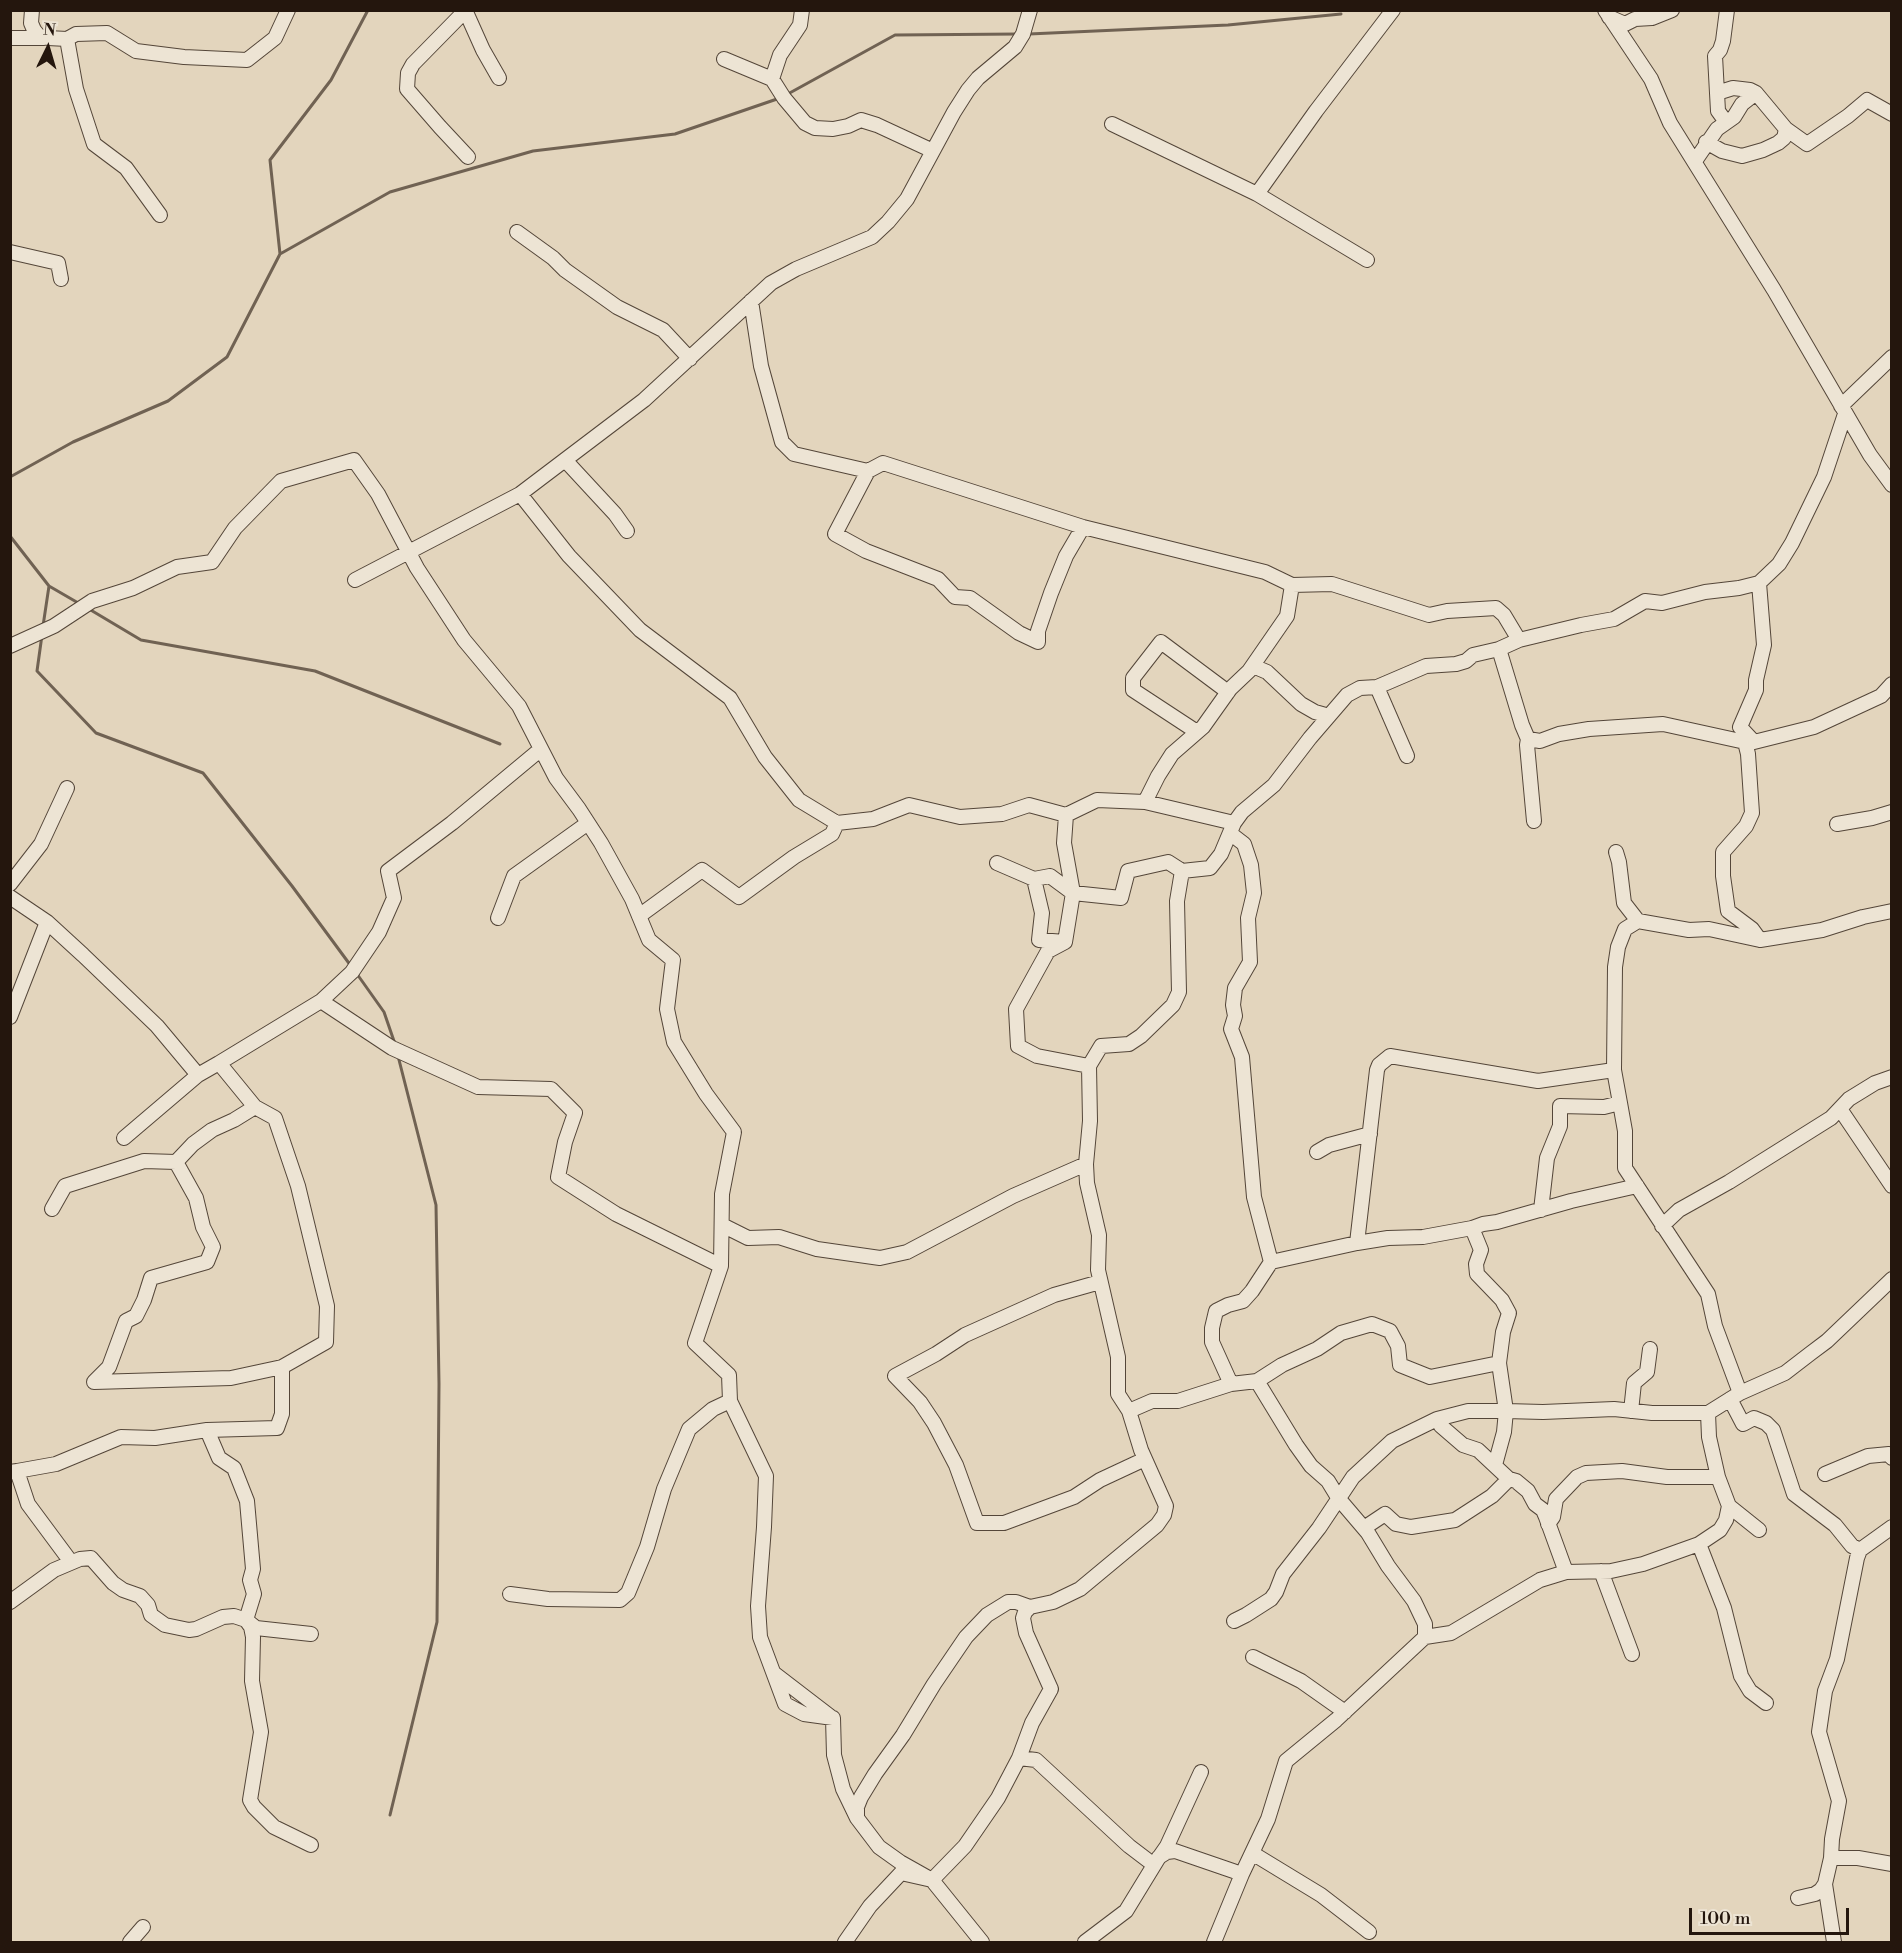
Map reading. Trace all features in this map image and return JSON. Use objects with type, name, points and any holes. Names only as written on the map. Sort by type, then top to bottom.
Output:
[{"type":"street","points":[[32,10],[31,23],[34,30],[39,36],[48,38]]},
{"type":"street","points":[[10,38],[67,39],[76,34],[107,33],[136,51],[184,57],[247,60],[275,38],[288,10]]},
{"type":"street","points":[[772,79],[780,55],[800,25],[802,10]]},
{"type":"street","points":[[355,580],[372,569],[410,552],[520,494],[644,400],[771,283],[796,269],[872,237],[907,199],[954,112],[978,78],[1015,47],[1023,34],[1030,10]]},
{"type":"street","points":[[1257,194],[1393,10]]},
{"type":"street","points":[[1607,14],[1625,24],[1635,19],[1652,18],[1672,10]]},
{"type":"street","points":[[1726,122],[1718,111],[1715,56],[1723,41],[1727,10]]},
{"type":"street","points":[[468,157],[407,89],[408,73],[413,64],[466,11],[483,50],[499,78]]},
{"type":"street","points":[[1607,14],[1651,79],[1670,123],[1774,290],[1870,455],[1892,485]]},
{"type":"street","points":[[67,39],[76,89],[94,144],[126,168],[160,215]]},
{"type":"street","points":[[723,59],[772,79],[805,123],[815,128],[833,129],[861,120],[877,124],[933,151]]},
{"type":"street","points":[[1718,93],[1733,88],[1756,93],[1786,129],[1807,144],[1867,100],[1892,114]]},
{"type":"street","points":[[1695,161],[1717,129],[1734,117],[1742,104],[1756,93]]},
{"type":"street","points":[[1112,124],[1257,194],[1367,260]]},
{"type":"street","points":[[1706,142],[1722,151],[1742,156],[1778,143],[1784,138],[1786,129]]},
{"type":"street","points":[[517,232],[617,307],[663,330],[690,359]]},
{"type":"street","points":[[10,252],[58,263],[61,279]]},
{"type":"street","points":[[751,301],[761,366],[782,442],[794,454],[867,471],[883,464],[1083,527],[1265,572],[1292,585],[1332,584],[1429,615],[1447,611],[1496,608],[1504,615],[1519,640]]},
{"type":"street","points":[[997,863],[1034,879],[1050,876],[1074,893],[1121,898],[1128,871],[1168,862],[1182,871],[1210,868],[1221,854],[1242,812],[1274,785],[1347,695],[1360,688],[1377,687],[1426,666],[1466,661],[1473,655],[1499,650],[1519,640],[1614,620],[1646,601],[1662,603],[1705,592],[1759,583],[1779,564],[1792,543],[1824,477],[1843,410],[1892,357]]},
{"type":"street","points":[[10,646],[54,626],[92,601],[133,588],[177,567],[212,562],[235,528],[281,481],[354,460],[378,494],[417,568],[464,640],[519,706],[556,778],[601,843],[650,940],[673,960],[667,1010],[674,1042],[706,1094],[734,1132],[722,1194],[721,1266],[695,1343],[729,1375],[730,1401],[766,1476],[765,1527],[758,1606],[760,1637],[785,1704],[804,1714],[833,1718],[834,1755],[843,1789],[857,1818],[879,1847],[932,1880],[982,1942]]},
{"type":"street","points":[[565,460],[615,514],[627,531]]},
{"type":"street","points":[[867,471],[835,534],[866,551],[938,579],[955,597],[970,597],[1019,633],[1038,642],[1038,631],[1051,593],[1066,556],[1083,527]]},
{"type":"street","points":[[520,494],[569,556],[640,630],[730,698],[765,757],[799,800],[837,823],[873,819],[909,805],[960,817],[1002,814],[1029,805],[1066,815],[1097,800],[1145,802],[1233,829],[1244,844],[1251,865],[1254,893],[1248,918],[1250,962],[1235,988],[1233,1005],[1235,1016],[1231,1029],[1242,1057],[1254,1197],[1271,1263]]},
{"type":"street","points":[[1759,583],[1764,645],[1755,680],[1756,690],[1740,727],[1749,742],[1752,813],[1746,826],[1723,852],[1723,876],[1728,911],[1752,929],[1760,940]]},
{"type":"street","points":[[1145,802],[1172,754],[1203,727],[1228,692],[1253,666],[1287,616],[1292,585]]},
{"type":"street","points":[[1197,732],[1133,690],[1133,678],[1161,642],[1228,692]]},
{"type":"street","points":[[1499,650],[1528,739],[1534,821]]},
{"type":"street","points":[[1253,666],[1267,672],[1301,704],[1315,712],[1329,716]]},
{"type":"street","points":[[1528,739],[1540,741],[1559,734],[1589,729],[1663,724],[1749,742],[1824,723],[1881,696],[1892,684]]},
{"type":"street","points":[[1377,687],[1407,756]]},
{"type":"street","points":[[124,1138],[198,1075],[321,1001],[353,969],[379,932],[394,898],[388,871],[452,823],[540,749]]},
{"type":"street","points":[[10,884],[41,843],[67,788]]},
{"type":"street","points":[[1837,824],[1892,812]]},
{"type":"street","points":[[1065,942],[1074,893],[1064,843],[1066,815]]},
{"type":"street","points":[[498,918],[514,876],[588,823]]},
{"type":"street","points":[[639,916],[702,870],[739,897],[794,857],[832,834],[837,823]]},
{"type":"street","points":[[1616,852],[1624,903],[1638,921]]},
{"type":"street","points":[[857,1818],[857,1807],[861,1797],[875,1774],[966,1637],[987,1615],[1008,1602],[1030,1607],[1053,1602],[1080,1589],[1157,1525],[1164,1515],[1166,1506],[1145,1459],[1129,1411],[1118,1394],[1118,1357],[1098,1270],[1099,1235],[1087,1184],[1086,1164],[1090,1121],[1089,1066],[1101,1046],[1129,1044],[1177,999],[1179,992],[1177,901],[1182,871]]},
{"type":"street","points":[[1034,879],[1042,914],[1039,940],[1065,942]]},
{"type":"street","points":[[10,897],[47,922],[157,1026],[198,1075]]},
{"type":"street","points":[[1860,1550],[1852,1546],[1835,1525],[1794,1494],[1773,1430],[1766,1423],[1754,1418],[1743,1424],[1708,1294],[1625,1168],[1625,1131],[1614,1070],[1615,967],[1618,947],[1625,929],[1638,921],[1689,930],[1708,929],[1760,940],[1822,930],[1863,917],[1892,911]]},
{"type":"street","points":[[10,1017],[47,922]]},
{"type":"street","points":[[1065,942],[1048,951],[1016,1009],[1018,1046],[1037,1056],[1089,1066]]},
{"type":"street","points":[[321,1001],[397,1050],[478,1087],[551,1089],[575,1113],[565,1142],[558,1177],[616,1214],[721,1266]]},
{"type":"street","points":[[1357,1243],[1377,1071],[1379,1065],[1390,1056],[1538,1081],[1614,1070]]},
{"type":"street","points":[[176,1162],[196,1198],[203,1227],[213,1247],[207,1262],[151,1278],[136,1316],[126,1321],[109,1367],[94,1383],[231,1378],[282,1366],[326,1342],[327,1306],[298,1186],[275,1118],[255,1107],[219,1063]]},
{"type":"street","points":[[1662,1226],[1679,1210],[1757,1166],[1831,1118],[1848,1099],[1875,1083],[1892,1077]]},
{"type":"street","points":[[1541,1210],[1547,1158],[1560,1126],[1560,1106],[1604,1107],[1620,1103]]},
{"type":"street","points":[[52,1209],[65,1186],[144,1161],[176,1162],[193,1144],[212,1130],[255,1107]]},
{"type":"street","points":[[1840,1109],[1892,1186]]},
{"type":"street","points":[[1317,1152],[1329,1144],[1370,1134]]},
{"type":"street","points":[[722,1225],[748,1238],[779,1237],[817,1249],[880,1258],[907,1252],[1013,1196],[1086,1164]]},
{"type":"street","points":[[1231,1384],[1212,1342],[1216,1311],[1243,1301],[1271,1263],[1357,1243],[1388,1238],[1423,1237],[1472,1228],[1637,1186]]},
{"type":"street","points":[[1472,1228],[1481,1250],[1476,1264],[1477,1274],[1502,1300],[1509,1313],[1503,1332],[1499,1363],[1506,1411],[1504,1432],[1495,1465]]},
{"type":"street","points":[[1234,1621],[1271,1599],[1283,1575],[1353,1477],[1392,1441],[1437,1419],[1468,1411],[1543,1412],[1614,1409],[1652,1413],[1708,1413],[1735,1396],[1785,1372],[1819,1347],[1892,1279]]},
{"type":"street","points":[[1100,1282],[1054,1295],[965,1335],[895,1376],[920,1402],[934,1423],[956,1465],[978,1523],[1004,1523],[1074,1497],[1100,1480],[1145,1459]]},
{"type":"street","points":[[1129,1411],[1152,1401],[1178,1401],[1231,1384],[1257,1382],[1282,1365],[1317,1349],[1341,1333],[1372,1324],[1390,1331],[1398,1346],[1400,1365],[1430,1377],[1499,1363]]},
{"type":"street","points":[[1630,1411],[1634,1383],[1647,1372],[1650,1349]]},
{"type":"street","points":[[71,1562],[28,1504],[14,1471],[56,1464],[121,1437],[155,1438],[207,1430],[277,1428],[282,1414],[282,1366]]},
{"type":"street","points":[[1257,1382],[1311,1466],[1328,1481],[1364,1528],[1414,1601],[1425,1624],[1425,1637]]},
{"type":"street","points":[[510,1594],[548,1599],[620,1600],[628,1593],[647,1547],[664,1489],[689,1429],[713,1409],[730,1401]]},
{"type":"street","points":[[1708,1413],[1709,1437],[1718,1478],[1729,1506],[1759,1530]]},
{"type":"street","points":[[1437,1419],[1441,1426],[1463,1445],[1478,1450],[1509,1479],[1516,1481],[1528,1491],[1535,1504],[1542,1510],[1566,1572]]},
{"type":"street","points":[[207,1430],[219,1458],[234,1468],[247,1502],[253,1569],[250,1580],[254,1594],[246,1620]]},
{"type":"street","points":[[1825,1474],[1868,1456],[1889,1454],[1892,1458]]},
{"type":"street","points":[[1548,1524],[1553,1517],[1556,1499],[1577,1477],[1586,1473],[1622,1471],[1667,1477],[1718,1478]]},
{"type":"street","points":[[1364,1528],[1385,1514],[1396,1524],[1411,1527],[1455,1520],[1491,1496],[1509,1479]]},
{"type":"street","points":[[1214,1942],[1268,1819],[1286,1761],[1345,1712],[1425,1637],[1451,1633],[1540,1580],[1566,1572],[1611,1571],[1643,1564],[1699,1544],[1720,1530],[1726,1520],[1729,1506]]},
{"type":"street","points":[[1798,1898],[1815,1894],[1821,1890],[1825,1884],[1831,1858],[1839,1801],[1819,1732],[1826,1691],[1837,1659],[1857,1558],[1860,1550],[1892,1527]]},
{"type":"street","points":[[1699,1544],[1724,1608],[1741,1676],[1750,1691],[1766,1703]]},
{"type":"street","points":[[10,1602],[54,1570],[71,1562],[91,1558],[113,1583],[123,1590],[140,1596],[148,1605],[151,1615],[165,1624],[189,1630],[223,1617],[234,1617],[246,1620],[256,1628],[311,1634]]},
{"type":"street","points":[[1601,1571],[1632,1654]]},
{"type":"street","points":[[932,1880],[965,1846],[998,1798],[1051,1689],[1026,1633],[1023,1618],[1030,1607]]},
{"type":"street","points":[[246,1620],[251,1627],[253,1637],[252,1681],[261,1732],[249,1793],[250,1800],[274,1827],[311,1845]]},
{"type":"street","points":[[1253,1657],[1301,1681],[1345,1712]]},
{"type":"street","points":[[1019,1758],[1036,1760],[1129,1846],[1157,1861]]},
{"type":"street","points":[[1085,1942],[1126,1911],[1167,1846],[1201,1772]]},
{"type":"street","points":[[1157,1861],[1167,1852],[1175,1851],[1242,1874]]},
{"type":"street","points":[[1252,1853],[1321,1895],[1368,1932]]},
{"type":"street","points":[[1831,1858],[1858,1858],[1892,1864]]},
{"type":"street","points":[[845,1942],[870,1906],[901,1873],[932,1880]]},
{"type":"street","points":[[1825,1884],[1834,1942]]},
{"type":"street","points":[[130,1942],[143,1927]]},
{"type":"waterway","points":[[280,254],[270,160],[331,80],[368,10]]},
{"type":"waterway","points":[[1029,34],[1228,25],[1341,14]]},
{"type":"waterway","points":[[786,95],[895,35],[1019,34]]},
{"type":"waterway","points":[[10,477],[73,442],[168,401],[227,357],[280,254],[390,192],[533,151],[675,134],[780,98]]},
{"type":"waterway","points":[[10,536],[49,586],[80,604]]},
{"type":"waterway","points":[[43,626],[49,586]]},
{"type":"waterway","points":[[89,609],[141,640],[315,671],[500,744]]},
{"type":"waterway","points":[[42,635],[37,671],[96,733],[203,773],[292,886],[351,966]]},
{"type":"waterway","points":[[357,974],[384,1012],[395,1044]]},
{"type":"waterway","points":[[390,1815],[437,1622],[439,1384],[436,1205],[398,1056]]}]
